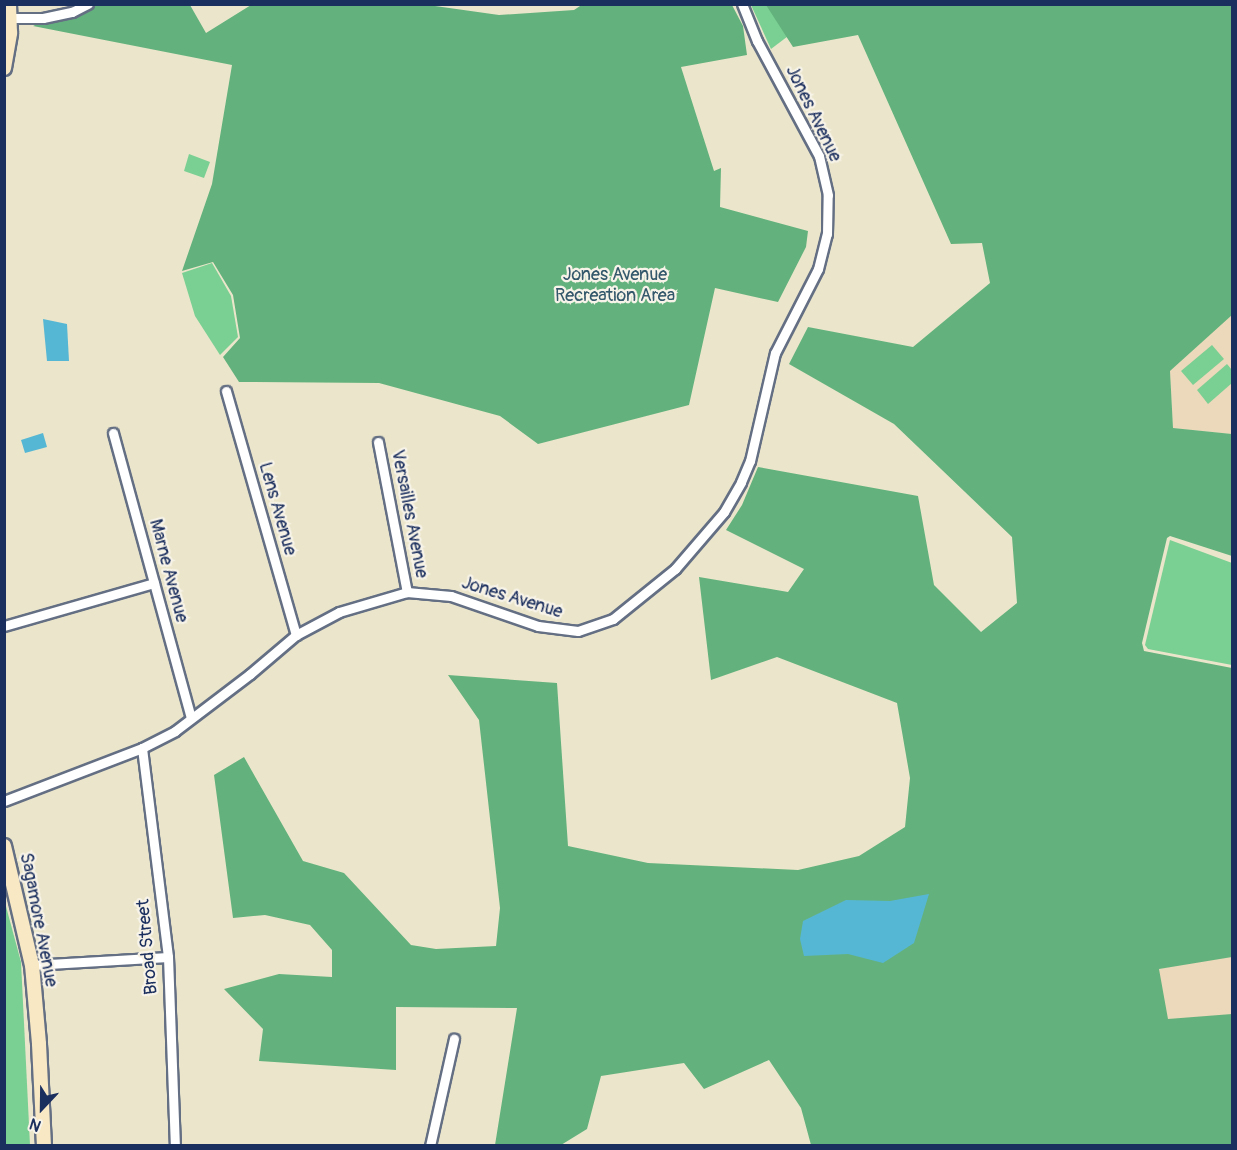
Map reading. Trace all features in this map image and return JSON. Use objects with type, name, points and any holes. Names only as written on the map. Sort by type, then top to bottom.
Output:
[{"type":"main road","points":[[4,68],[9,11]]},
{"type":"main road","name":"Sagamore Avenue","points":[[4,846],[32,965],[44,1146]]},
{"type":"street","points":[[9,11],[43,18],[72,12],[88,4]]},
{"type":"street","name":"Jones Avenue","points":[[4,801],[142,748],[175,731],[250,674],[296,635],[339,612],[408,592],[451,596],[538,626],[564,632],[593,628],[631,607],[675,569],[712,528],[734,496],[750,461],[775,352],[818,269],[824,250],[829,214],[825,176],[819,156],[757,41],[742,4]]},
{"type":"street","name":"Lens Avenue","points":[[226,391],[296,635]]},
{"type":"street","name":"Marne Avenue","points":[[112,433],[191,718]]},
{"type":"street","name":"Versailles Avenue","points":[[378,442],[408,592]]},
{"type":"street","points":[[4,626],[154,583]]},
{"type":"street","name":"Broad Street","points":[[142,748],[168,957],[175,1146]]},
{"type":"street","points":[[32,965],[168,957]]},
{"type":"street","points":[[430,1146],[454,1039]]},
{"type":"shaded area","points":[[1232,314],[1232,434],[1173,428],[1170,371]]},
{"type":"shaded area","points":[[1232,952],[1232,1021],[1164,1026],[1155,965]]},
{"type":"green space","name":"Jones Avenue Recreation Area","points":[[80,4],[190,5],[206,33],[251,5],[428,5],[499,15],[574,10],[583,4],[732,5],[743,26],[747,55],[681,67],[714,171],[721,168],[720,207],[808,231],[806,247],[778,302],[715,288],[689,405],[538,444],[500,416],[379,383],[239,382],[223,357],[240,338],[233,295],[213,262],[182,271],[212,184],[232,65],[33,26]]},
{"type":"green space","points":[[751,5],[829,5],[771,49]]},
{"type":"green space","points":[[766,5],[1232,5],[1232,315],[1170,371],[1173,428],[1232,434],[1232,556],[1170,536],[1167,538],[1142,643],[1144,651],[1232,668],[1232,957],[1159,969],[1168,1019],[1232,1014],[1232,1145],[811,1145],[801,1108],[769,1060],[704,1089],[684,1063],[601,1076],[587,1129],[561,1145],[495,1145],[517,1008],[396,1007],[396,1070],[259,1061],[263,1029],[224,989],[279,974],[332,977],[332,950],[310,925],[265,915],[233,918],[214,775],[244,757],[303,861],[344,873],[411,945],[436,949],[496,946],[500,908],[479,720],[448,675],[557,683],[568,846],[648,863],[798,870],[859,856],[905,827],[910,778],[897,703],[777,657],[711,680],[699,577],[788,592],[804,569],[726,530],[742,505],[758,467],[918,496],[934,585],[981,632],[1017,603],[1012,537],[894,424],[789,364],[808,327],[913,347],[990,283],[982,243],[951,244],[858,35],[793,47]]},
{"type":"green space","points":[[189,154],[210,162],[204,178],[184,171]]},
{"type":"green space","points":[[212,263],[231,296],[238,337],[220,355],[195,316],[182,273]]},
{"type":"green space","points":[[1212,345],[1224,359],[1193,385],[1181,371]]},
{"type":"green space","points":[[1227,364],[1232,370],[1232,383],[1208,404],[1197,390]]},
{"type":"green space","points":[[1170,540],[1232,563],[1232,665],[1148,649],[1145,645]]},
{"type":"green space","points":[[4,899],[21,962],[30,1145],[5,1145]]},
{"type":"water","points":[[43,319],[67,324],[69,361],[47,361]]},
{"type":"water","points":[[43,433],[47,447],[25,453],[21,440]]},
{"type":"water","points":[[929,894],[914,943],[883,963],[848,954],[804,956],[800,939],[803,921],[846,900],[890,901]]}]
